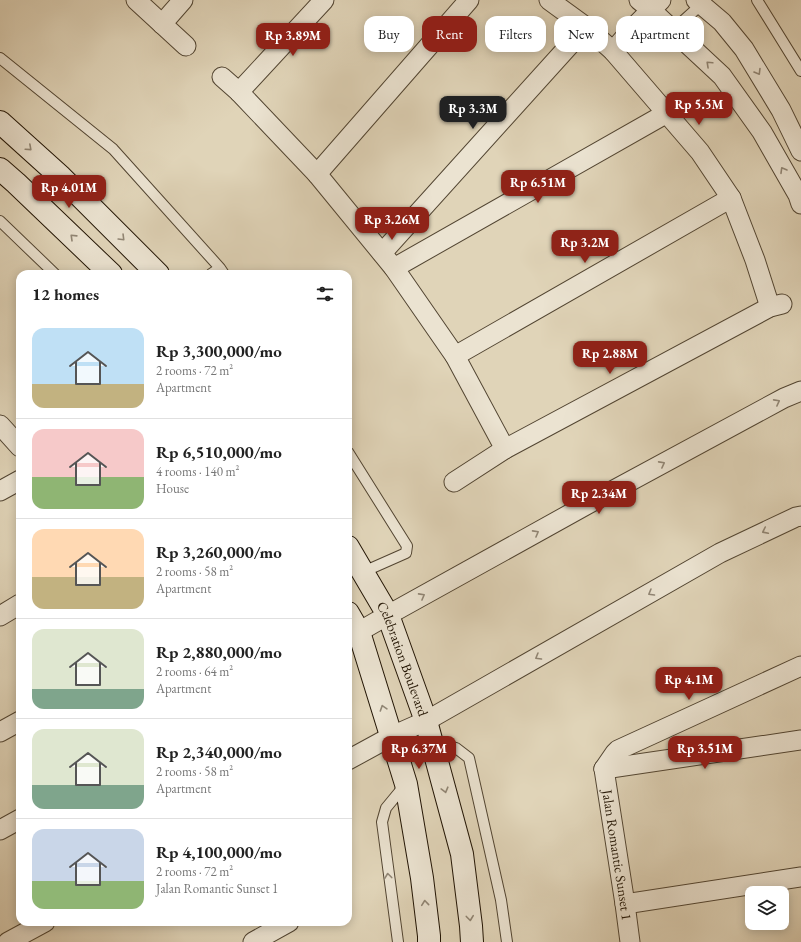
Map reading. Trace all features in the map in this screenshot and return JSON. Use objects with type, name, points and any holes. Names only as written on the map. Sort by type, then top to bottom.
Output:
[{"type":"street","points":[[136,0],[186,46]]},
{"type":"street","points":[[162,24],[183,0]]},
{"type":"street","points":[[238,92],[324,0]]},
{"type":"street","points":[[317,174],[469,0]]},
{"type":"street","points":[[549,0],[571,16]]},
{"type":"street","points":[[702,1],[722,22],[744,49],[781,110],[800,147]]},
{"type":"street","points":[[613,51],[632,29],[650,3],[661,16]]},
{"type":"street","points":[[454,482],[505,449],[776,306],[755,260],[731,198],[700,152],[608,47]]},
{"type":"street","points":[[382,253],[563,52]]},
{"type":"street","points":[[696,52],[722,76],[762,132],[798,194],[801,204]]},
{"type":"street","points":[[222,77],[317,174],[394,268],[455,356],[505,449]]},
{"type":"street","points":[[394,268],[667,113]]},
{"type":"street","points":[[0,122],[61,177],[154,270]]},
{"type":"street","points":[[0,169],[107,270]]},
{"type":"street","points":[[455,356],[731,198]]},
{"type":"street","points":[[429,942],[422,878],[406,784],[392,736],[353,635],[388,614],[595,500],[784,398],[801,391]]},
{"type":"street","points":[[0,425],[16,443]]},
{"type":"street","points":[[0,491],[16,482]]},
{"type":"street","points":[[352,758],[392,736],[426,721],[720,553],[801,516]]},
{"type":"street","name":"Celebration Boulevard","points":[[352,554],[388,614],[426,721],[462,854],[472,942]]},
{"type":"street","points":[[0,616],[16,606]]},
{"type":"street","points":[[604,769],[618,750],[801,666]]},
{"type":"street","points":[[0,732],[16,723]]},
{"type":"street","points":[[604,769],[801,740]]},
{"type":"street","name":"Jalan Romantic Sunset 1","points":[[604,769],[630,942]]},
{"type":"street","points":[[0,830],[16,821]]},
{"type":"street","points":[[625,904],[801,878]]},
{"type":"street","points":[[8,942],[38,926]]},
{"type":"street","points":[[253,942],[271,937],[284,926]]},
{"type":"lane","points":[[757,0],[801,71]]},
{"type":"lane","points":[[687,16],[702,1]]},
{"type":"lane","points":[[0,58],[113,149],[221,270]]},
{"type":"lane","points":[[0,221],[51,270]]},
{"type":"lane","points":[[352,458],[407,546],[406,553],[363,572]]},
{"type":"lane","points":[[432,742],[456,748],[469,758],[501,900],[507,942]]},
{"type":"lane","points":[[398,942],[382,822],[386,808],[406,784]]}]
